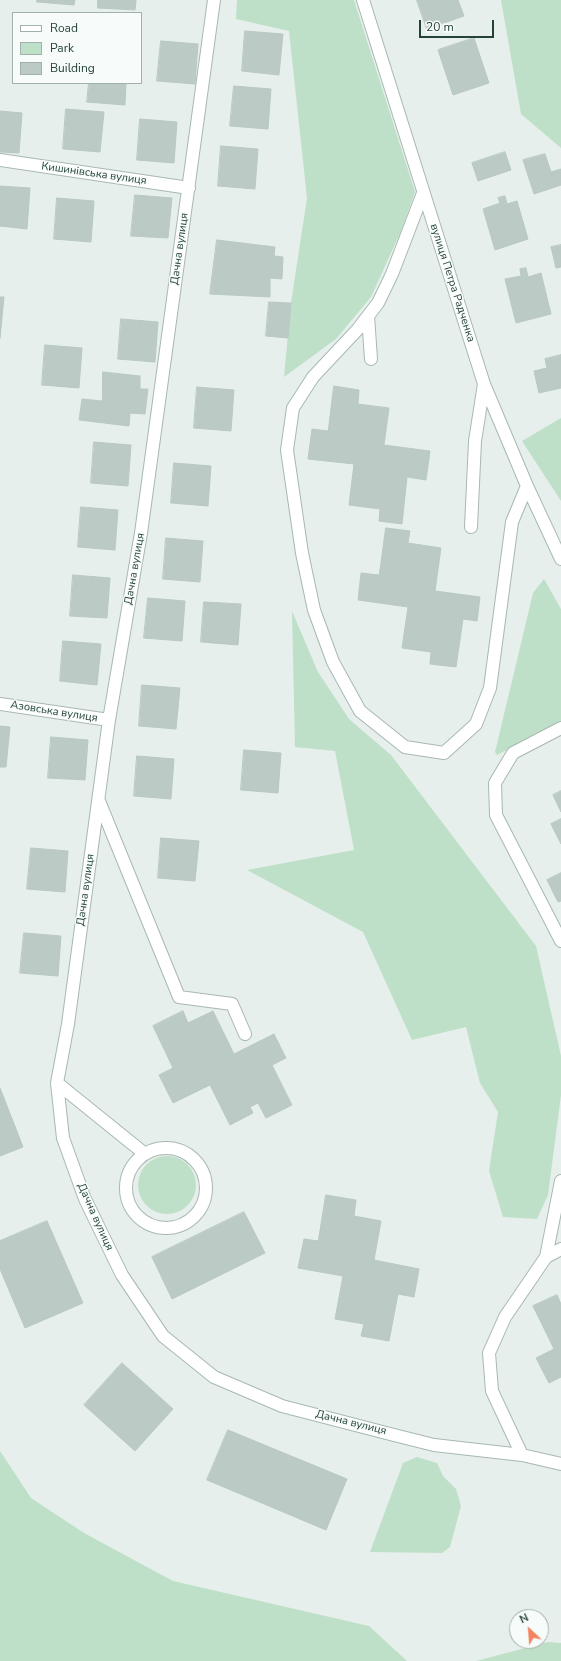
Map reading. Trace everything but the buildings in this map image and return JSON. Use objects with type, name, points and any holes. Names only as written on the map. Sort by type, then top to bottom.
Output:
[{"type":"street","name":"Дачна вулиця","points":[[214,0],[141,533],[109,720],[68,1024],[57,1083],[63,1138],[85,1199],[122,1275],[163,1336],[214,1377],[282,1406],[434,1444],[522,1455],[561,1464]]},
{"type":"street","name":"вулиця Петра Радченка","points":[[363,0],[484,384],[527,486],[561,559]]},
{"type":"street","name":"Кишинівська вулиця","points":[[0,160],[189,188]]},
{"type":"street","points":[[423,193],[392,274],[378,303],[358,329],[313,377],[292,408],[287,450],[302,553],[314,610],[332,662],[360,711],[405,747],[444,753],[476,724],[490,688],[512,522],[527,486]]},
{"type":"street","points":[[368,316],[371,359]]},
{"type":"street","points":[[471,527],[475,441],[484,384]]},
{"type":"street","name":"Азовська вулиця","points":[[0,704],[109,720]]},
{"type":"street","points":[[561,728],[513,753],[495,783],[496,815],[561,941]]},
{"type":"street","points":[[98,800],[179,997],[232,1004],[245,1034]]},
{"type":"street","points":[[57,1083],[145,1154]]},
{"type":"street","points":[[157,1148],[170,1148],[182,1151],[194,1159],[202,1169],[206,1182],[205,1196],[200,1208],[192,1218],[180,1225],[167,1228],[154,1226],[142,1220],[132,1211],[127,1199],[126,1186],[128,1174],[135,1162],[145,1154],[157,1148]]},
{"type":"street","points":[[522,1455],[492,1391],[489,1353],[505,1317],[546,1257],[561,1181]]},
{"type":"street","points":[[546,1257],[561,1249]]},
{"type":"green space","points":[[237,0],[354,0],[415,192],[401,231],[371,297],[336,339],[284,377],[291,303],[307,198],[289,31],[236,19]]},
{"type":"green space","points":[[501,0],[561,0],[561,148],[521,114]]},
{"type":"green space","points":[[561,418],[561,501],[522,441]]},
{"type":"green space","points":[[544,579],[561,609],[561,722],[497,755],[495,752],[533,593]]},
{"type":"green space","points":[[292,611],[318,672],[349,719],[391,755],[536,946],[561,1056],[561,1095],[548,1195],[537,1219],[503,1217],[489,1171],[498,1112],[480,1083],[466,1027],[412,1040],[363,932],[247,870],[354,850],[335,751],[295,747]]},
{"type":"green space","points":[[161,1156],[173,1156],[188,1164],[196,1179],[196,1191],[188,1206],[173,1214],[161,1214],[146,1206],[138,1191],[138,1179],[146,1164]]},
{"type":"green space","points":[[0,1451],[31,1498],[84,1533],[173,1581],[369,1626],[407,1661],[0,1661]]},
{"type":"green space","points":[[417,1457],[437,1463],[443,1476],[456,1489],[461,1506],[450,1547],[442,1553],[370,1552],[403,1463]]},
{"type":"green space","points":[[549,1642],[561,1643],[561,1661],[476,1661],[521,1649],[549,1649]]}]
